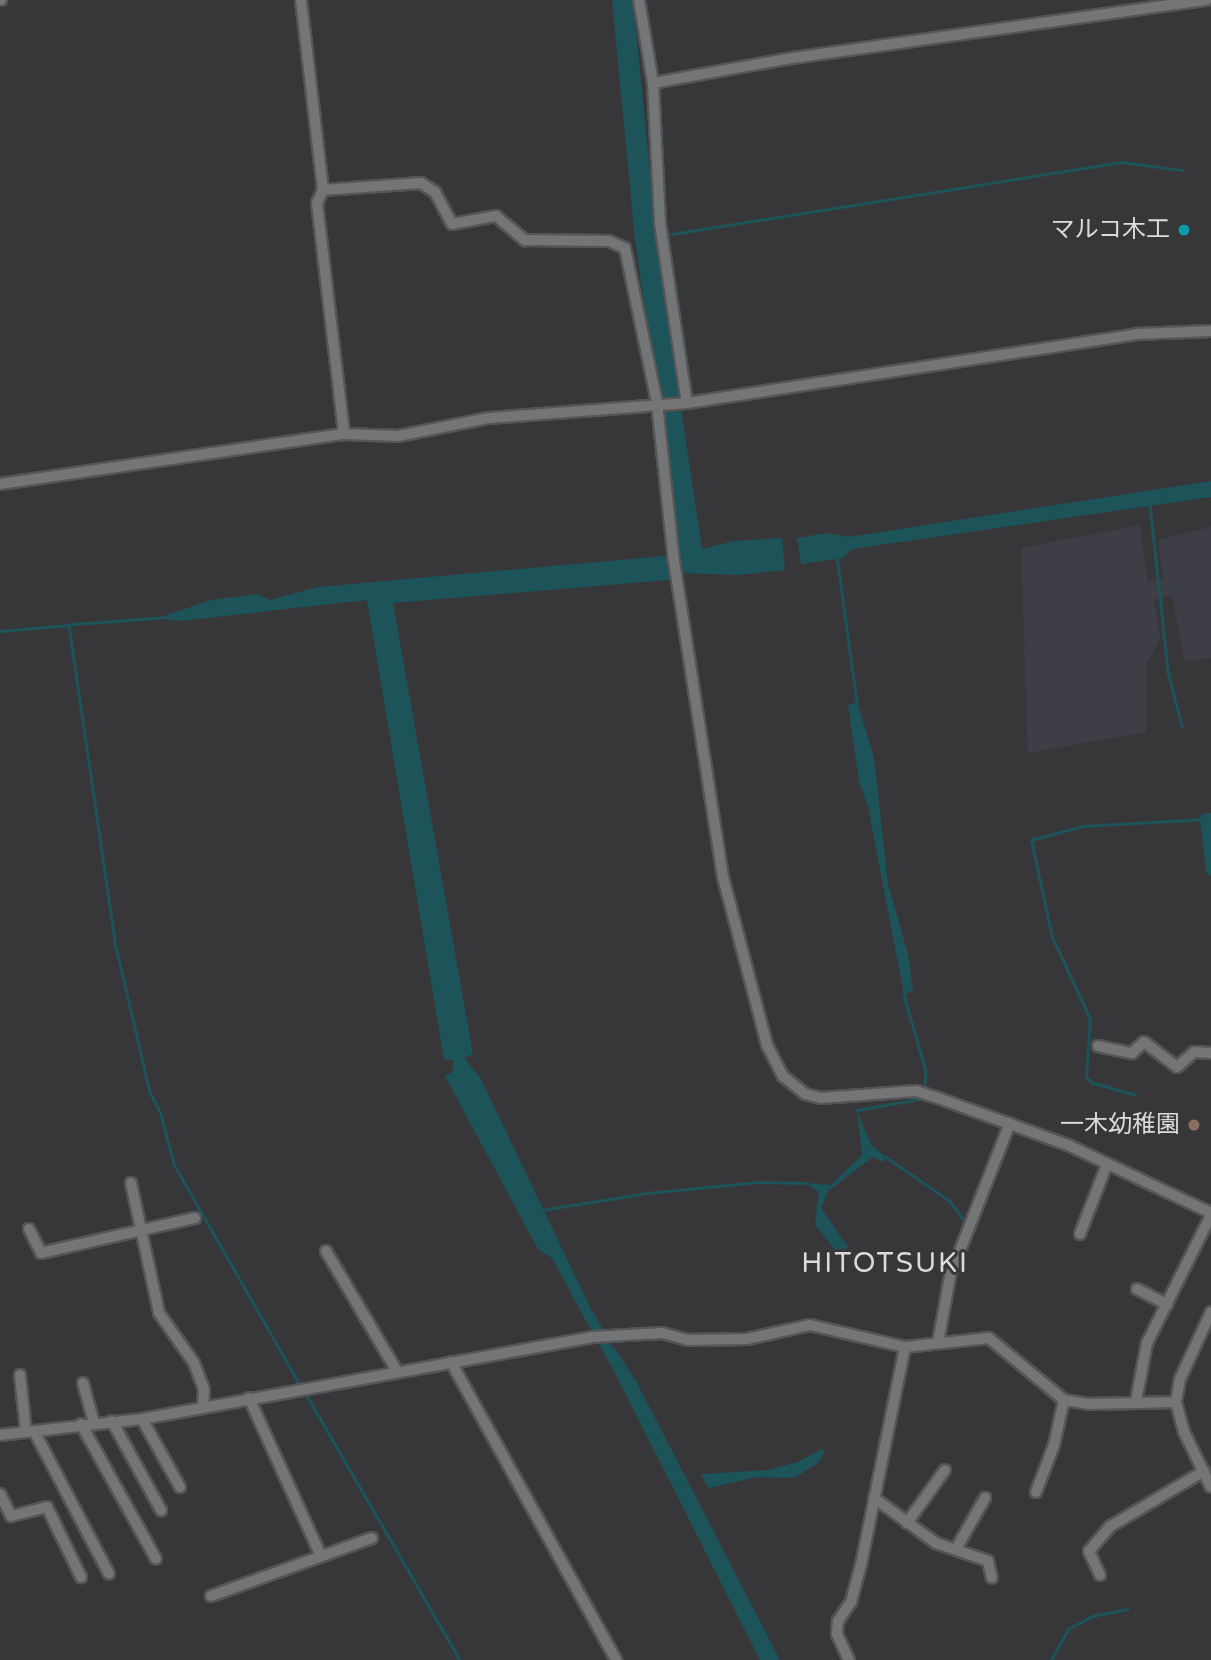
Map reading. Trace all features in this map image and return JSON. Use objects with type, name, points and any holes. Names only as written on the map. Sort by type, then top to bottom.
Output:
[{"type":"street","points":[[301,0],[323,190],[317,204],[344,434]]},
{"type":"street","points":[[639,0],[653,83],[660,223],[685,403]]},
{"type":"street","points":[[653,83],[792,58],[1207,0]]},
{"type":"street","points":[[323,190],[421,183],[435,192],[452,224],[496,216],[525,240],[620,244],[627,252],[658,404],[674,561],[723,877],[776,1064],[793,1087],[821,1098],[924,1095],[1010,1123],[1107,1164],[1211,1214],[1147,1343],[1136,1401]]},
{"type":"street","points":[[0,484],[344,434],[398,436],[489,418],[685,403],[1136,334],[1211,331]]},
{"type":"street","points":[[1098,1046],[1132,1053],[1144,1042],[1177,1067],[1194,1052],[1211,1053]]},
{"type":"street","points":[[938,1343],[950,1276],[1010,1123]]},
{"type":"street","points":[[1080,1234],[1107,1164]]},
{"type":"street","points":[[131,1183],[159,1313],[194,1363],[204,1389],[203,1407]]},
{"type":"street","points":[[29,1229],[41,1253],[195,1218]]},
{"type":"street","points":[[327,1250],[397,1371]]},
{"type":"street","points":[[1138,1290],[1167,1304]]},
{"type":"street","points":[[1100,1575],[1089,1550],[1111,1526],[1208,1480],[1176,1402],[1180,1379],[1211,1312]]},
{"type":"street","points":[[0,1435],[142,1419],[302,1387],[592,1337],[615,1334],[747,1339],[810,1325],[905,1347],[982,1338],[998,1342],[1064,1400],[1089,1404],[1176,1402]]},
{"type":"street","points":[[849,1660],[836,1634],[838,1621],[850,1602],[905,1347]]},
{"type":"street","points":[[452,1362],[616,1660]]},
{"type":"street","points":[[20,1375],[30,1431],[109,1574]]},
{"type":"street","points":[[83,1383],[94,1423]]},
{"type":"street","points":[[249,1398],[321,1556]]},
{"type":"street","points":[[1036,1492],[1061,1424],[1064,1400]]},
{"type":"street","points":[[142,1419],[180,1487]]},
{"type":"street","points":[[112,1421],[162,1510]]},
{"type":"street","points":[[81,1424],[156,1559]]},
{"type":"street","points":[[907,1523],[945,1470]]},
{"type":"street","points":[[0,1494],[11,1516],[47,1507],[81,1577]]},
{"type":"street","points":[[874,1498],[936,1543],[988,1561],[992,1578]]},
{"type":"street","points":[[956,1549],[985,1498]]},
{"type":"street","points":[[211,1595],[372,1538]]},
{"type":"shaded area","points":[[1140,525],[1148,583],[1163,578],[1158,540],[1211,527],[1211,658],[1184,661],[1172,595],[1154,599],[1160,639],[1146,664],[1146,732],[1028,753],[1021,548]]},
{"type":"water","points":[[612,0],[633,0],[658,253],[702,549],[734,541],[782,538],[785,570],[738,575],[683,573],[635,240]]},
{"type":"water","points":[[1211,481],[1211,497],[852,549],[843,558],[801,564],[797,538],[826,533],[848,537]]},
{"type":"water","points":[[665,556],[673,577],[669,580],[393,603],[473,1054],[464,1058],[480,1077],[599,1326],[590,1328],[552,1258],[538,1249],[445,1076],[452,1072],[454,1060],[444,1059],[367,600],[179,621],[158,618],[211,600],[257,594],[270,600],[318,587]]},
{"type":"water","points":[[857,702],[874,757],[888,884],[908,954],[913,990],[904,995],[868,806],[859,782],[848,705]]},
{"type":"water","points":[[857,1110],[871,1145],[886,1157],[883,1162],[873,1157],[828,1191],[821,1208],[848,1247],[840,1256],[815,1225],[819,1192],[806,1183],[831,1185],[862,1155]]},
{"type":"water","points":[[614,1347],[636,1381],[780,1660],[760,1660],[604,1351]]},
{"type":"water","points":[[822,1449],[825,1451],[818,1463],[794,1478],[757,1477],[708,1488],[701,1474],[768,1470],[798,1462]]},
{"type":"waterway","points":[[666,235],[1122,162],[1182,170]]},
{"type":"waterway","points":[[1150,504],[1168,671],[1182,726]]},
{"type":"waterway","points":[[837,556],[857,702]]},
{"type":"waterway","points":[[160,618],[69,625],[115,942],[150,1092],[161,1114],[174,1164],[302,1388]]},
{"type":"waterway","points":[[0,631],[69,625]]},
{"type":"waterway","points":[[1211,818],[1205,819],[1211,871]]},
{"type":"waterway","points":[[1135,1095],[1092,1083],[1086,1077],[1090,1019],[1052,937],[1031,840],[1083,826],[1205,819]]},
{"type":"waterway","points":[[904,995],[926,1071],[925,1091]]},
{"type":"waterway","points":[[857,1110],[925,1098]]},
{"type":"waterway","points":[[886,1157],[950,1201],[963,1219]]},
{"type":"waterway","points":[[542,1210],[647,1193],[760,1182],[806,1183]]},
{"type":"waterway","points":[[590,1316],[614,1361]]},
{"type":"waterway","points":[[306,1394],[460,1660]]},
{"type":"waterway","points":[[1051,1660],[1068,1629],[1092,1616],[1127,1609]]},
{"type":"place","name":"マルコ木工","points":[[1184,230]]},
{"type":"place","name":"一木幼稚園","points":[[1194,1125]]},
{"type":"district","name":"HITOTSUKI","points":[[885,1263]]}]
